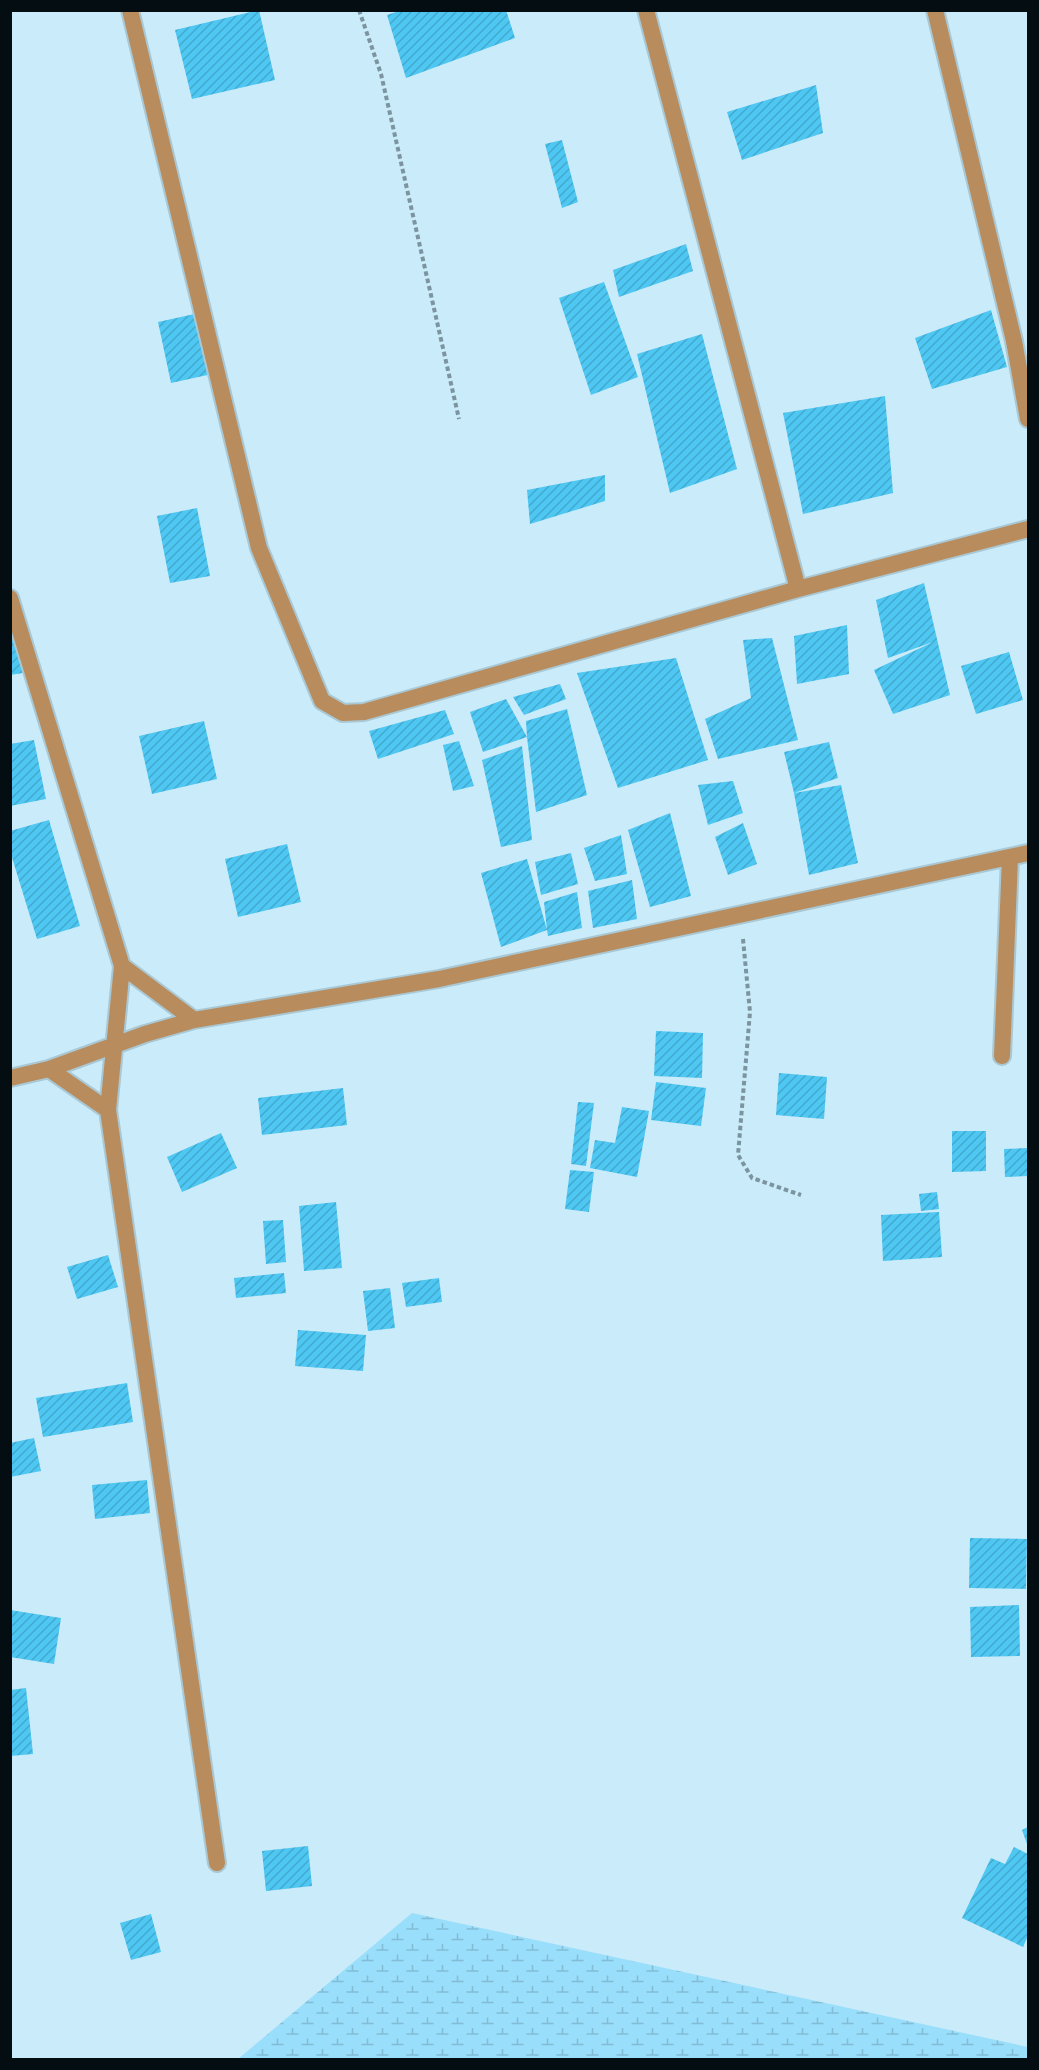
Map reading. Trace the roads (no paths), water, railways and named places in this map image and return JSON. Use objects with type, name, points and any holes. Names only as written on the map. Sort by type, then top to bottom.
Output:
[{"type":"street","points":[[130,10],[259,548],[322,700],[343,713],[364,712],[798,589],[1029,529]]},
{"type":"street","points":[[646,10],[798,589]]},
{"type":"street","points":[[934,10],[1014,341],[1029,419]]},
{"type":"street","points":[[10,598],[122,966],[108,1110],[217,1863]]},
{"type":"street","points":[[10,1078],[49,1069],[114,1045],[194,1020],[439,979],[1029,853]]},
{"type":"street","points":[[1002,1056],[1010,858]]},
{"type":"street","points":[[122,966],[194,1020]]},
{"type":"street","points":[[49,1069],[108,1110]]}]
